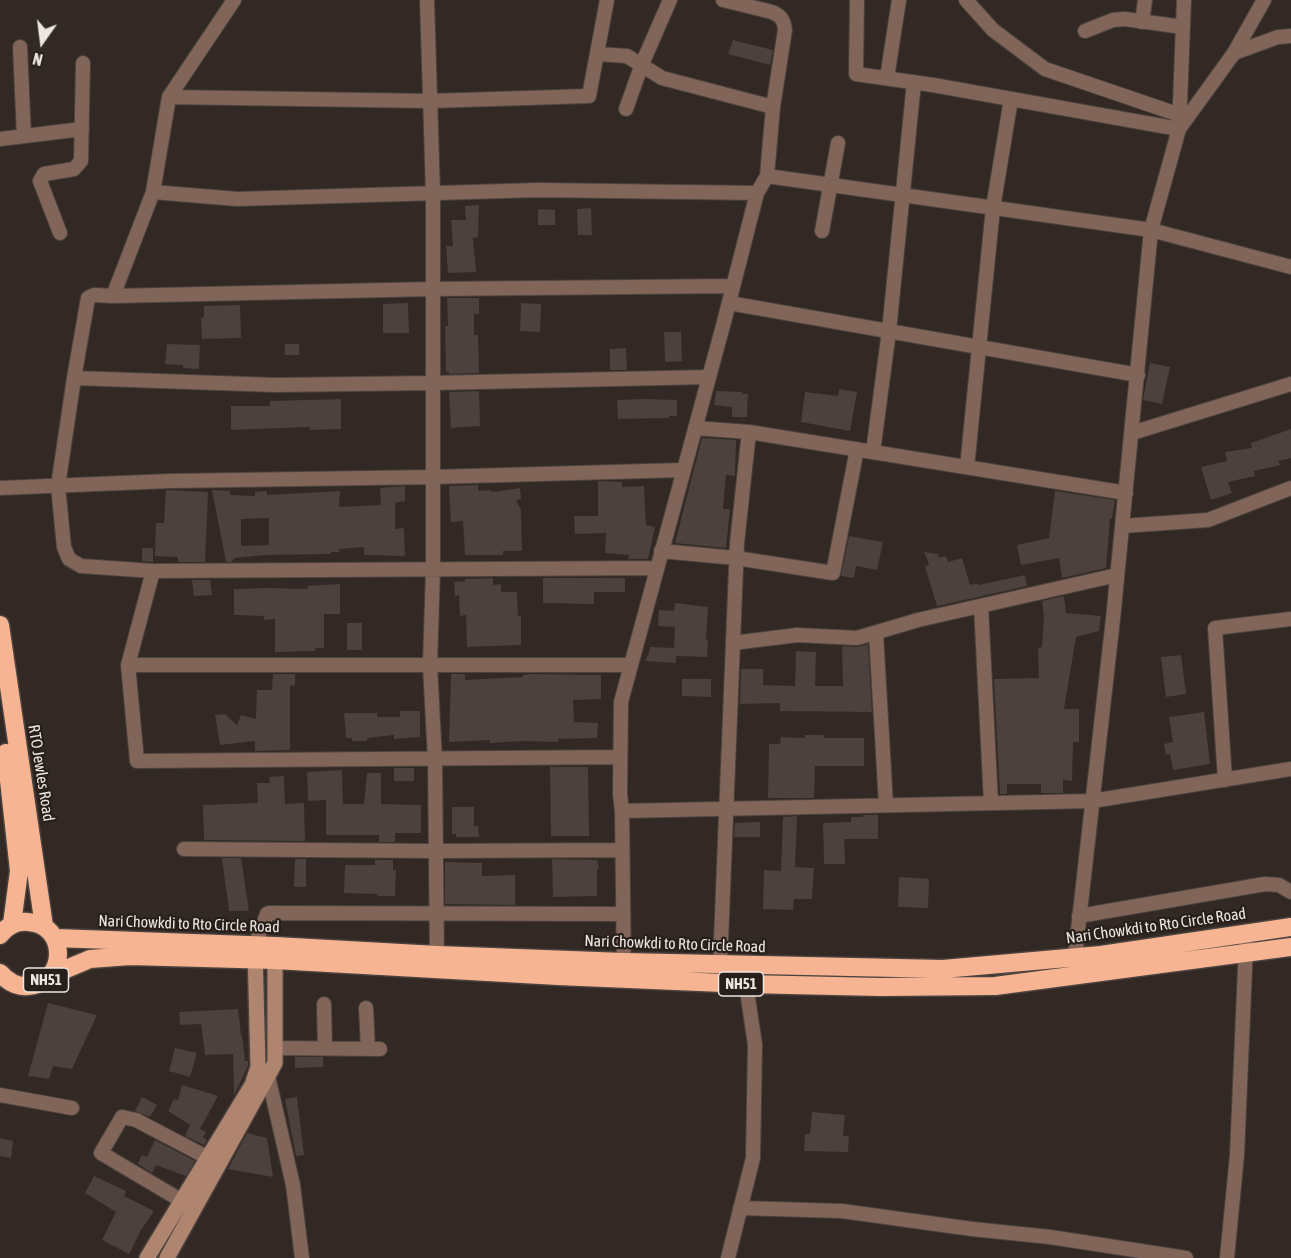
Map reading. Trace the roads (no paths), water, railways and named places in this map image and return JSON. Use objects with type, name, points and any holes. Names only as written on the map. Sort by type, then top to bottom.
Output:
[{"type":"highway","name":"RTO Jewles Road","points":[[0,625],[50,932]]},
{"type":"highway","name":"RTO Jewles Road","points":[[0,696],[19,871],[6,930]]},
{"type":"highway","name":"NH51","points":[[0,973],[13,984],[24,987],[34,986],[44,982],[52,975],[58,965],[59,954],[50,932],[34,922],[23,921],[6,930]]},
{"type":"highway","name":"Nari Chowkdi to Rto Circle Road","points":[[50,932],[131,949],[255,952],[624,971],[720,965],[942,969],[1101,955],[1291,927]]},
{"type":"highway","name":"NH51","points":[[624,971],[746,984],[880,987],[995,986],[1291,947]]},
{"type":"highway","name":"NH51","points":[[52,975],[90,959],[131,949]]},
{"type":"street","points":[[113,296],[153,192],[169,97],[234,0]]},
{"type":"street","points":[[427,0],[433,194],[433,570],[430,665],[435,760],[437,962]]},
{"type":"street","points":[[169,97],[430,101],[589,96],[607,0]]},
{"type":"street","points":[[626,109],[642,64],[670,0]]},
{"type":"street","points":[[624,971],[620,794],[621,702],[757,193],[767,176],[773,107],[785,30],[780,15],[723,0]]},
{"type":"street","points":[[857,0],[856,74],[914,82],[1179,129]]},
{"type":"street","points":[[887,78],[899,0]]},
{"type":"street","points":[[966,0],[993,30],[1045,69],[1180,115]]},
{"type":"street","points":[[1142,22],[1145,0]]},
{"type":"street","points":[[1073,976],[1126,493],[1151,230],[1179,129],[1184,0]]},
{"type":"street","points":[[1179,129],[1234,53],[1264,0]]},
{"type":"street","points":[[1085,32],[1113,20],[1125,19],[1183,27]]},
{"type":"street","points":[[1234,53],[1278,37],[1291,36]]},
{"type":"street","points":[[20,47],[24,136]]},
{"type":"street","points":[[597,54],[627,56],[662,78],[773,107]]},
{"type":"street","points":[[60,233],[41,185],[41,177],[44,174],[74,169],[81,160],[82,63]]},
{"type":"street","points":[[873,452],[889,331],[914,82]]},
{"type":"street","points":[[967,467],[993,208],[1011,99]]},
{"type":"street","points":[[0,140],[82,129]]},
{"type":"street","points":[[822,231],[838,143]]},
{"type":"street","points":[[767,176],[1151,230],[1291,267]]},
{"type":"street","points":[[153,192],[237,199],[538,190],[757,193]]},
{"type":"street","points":[[656,567],[153,571],[81,566],[69,559],[64,547],[58,486],[88,298],[94,295],[733,286]]},
{"type":"street","points":[[729,303],[1138,375]]},
{"type":"street","points":[[74,378],[275,385],[709,377]]},
{"type":"street","points":[[1132,433],[1291,384]]},
{"type":"street","points":[[695,428],[749,432],[1126,493]]},
{"type":"street","points":[[720,965],[736,558],[749,432]]},
{"type":"street","points":[[661,551],[736,558],[833,573],[857,449]]},
{"type":"street","points":[[0,488],[170,481],[683,470]]},
{"type":"street","points":[[1122,526],[1208,520],[1291,488]]},
{"type":"street","points":[[153,571],[128,665],[137,761],[621,757]]},
{"type":"street","points":[[733,643],[797,635],[857,638],[918,620],[1117,576]]},
{"type":"street","points":[[981,606],[991,803]]},
{"type":"street","points":[[1225,780],[1215,628],[1291,619]]},
{"type":"street","points":[[876,633],[886,805]]},
{"type":"street","points":[[128,665],[631,665]]},
{"type":"street","points":[[622,811],[1092,801],[1291,769]]},
{"type":"street","points":[[184,849],[622,850]]},
{"type":"street","points":[[1078,916],[1265,885],[1279,885],[1291,892]]},
{"type":"street","points":[[302,1258],[293,1185],[263,1072],[255,952],[267,914],[436,912],[623,914]]},
{"type":"street","points":[[167,1258],[252,1085],[275,1063],[275,953],[262,927]]},
{"type":"street","points":[[1227,1258],[1237,1155],[1246,933]]},
{"type":"street","points":[[728,1258],[753,1158],[755,1045],[746,984]]},
{"type":"street","points":[[324,1004],[325,1048]]},
{"type":"street","points":[[275,1048],[374,1048],[366,1008]]},
{"type":"street","points":[[0,1095],[72,1108]]},
{"type":"street","points":[[182,1201],[101,1153],[122,1117],[136,1120],[214,1161]]},
{"type":"street","points":[[147,1258],[182,1201],[214,1161]]},
{"type":"street","points":[[740,1208],[842,1210],[972,1229],[1050,1237],[1186,1258]]}]
